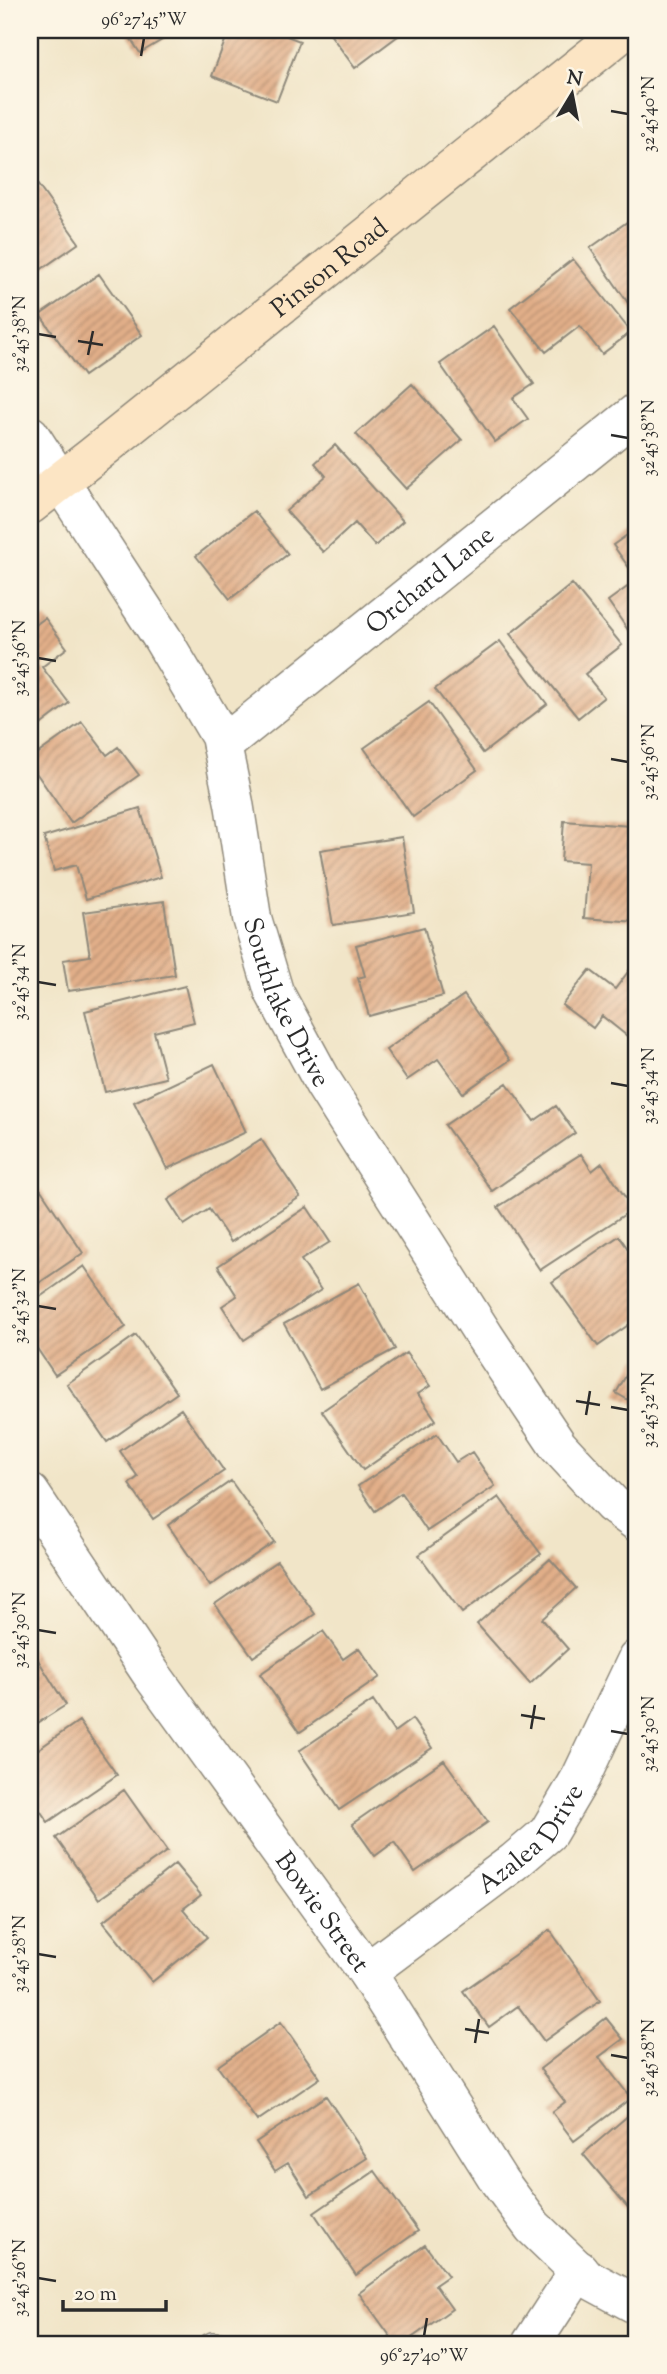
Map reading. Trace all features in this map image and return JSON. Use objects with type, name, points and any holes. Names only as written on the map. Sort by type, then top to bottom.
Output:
[{"type":"main road","name":"Pinson Road","points":[[30,505],[625,30]]},
{"type":"street","name":"Orchard Lane","points":[[222,746],[637,412]]},
{"type":"street","name":"Southlake Drive","points":[[30,435],[162,638],[220,736],[234,803],[252,918],[274,992],[324,1084],[558,1447],[612,1504],[637,1522]]},
{"type":"street","name":"Bowie Street","points":[[30,1493],[152,1675],[367,1972],[499,2181],[533,2227],[585,2277],[637,2305]]},
{"type":"street","name":"Azalea Drive","points":[[367,1972],[548,1833],[581,1777],[637,1659]]},
{"type":"street","points":[[531,2344],[579,2270]]},
{"type":"lane","points":[[208,2344],[234,2344]]},
{"type":"building","points":[[125,30],[179,30],[140,53]]},
{"type":"building","points":[[229,30],[271,30],[300,41],[277,101],[212,76]]},
{"type":"building","points":[[327,30],[406,30],[355,68]]},
{"type":"building","points":[[35,181],[79,243],[30,277],[30,185]]},
{"type":"building","points":[[637,215],[637,312],[635,313],[590,248]]},
{"type":"building","points":[[573,259],[631,332],[602,354],[580,326],[546,352],[510,308]]},
{"type":"building","points":[[99,274],[142,335],[84,376],[40,315]]},
{"type":"building","points":[[494,326],[534,384],[513,398],[528,419],[495,442],[440,364]]},
{"type":"building","points":[[412,384],[462,440],[406,489],[356,434]]},
{"type":"building","points":[[335,445],[403,521],[375,546],[355,523],[323,552],[286,511],[326,476],[315,463]]},
{"type":"building","points":[[254,511],[288,554],[230,599],[196,556]]},
{"type":"building","points":[[637,528],[637,579],[613,545]]},
{"type":"building","points":[[637,580],[637,643],[608,601]]},
{"type":"building","points":[[572,584],[622,645],[585,674],[604,697],[578,718],[510,634]]},
{"type":"building","points":[[45,618],[67,648],[42,667],[69,703],[30,733],[30,629]]},
{"type":"building","points":[[500,641],[547,704],[483,753],[435,689]]},
{"type":"building","points":[[429,702],[477,770],[413,817],[364,748]]},
{"type":"building","points":[[82,722],[107,755],[118,747],[139,775],[71,823],[30,764],[30,759]]},
{"type":"building","points":[[140,808],[161,877],[86,899],[76,865],[54,871],[44,837]]},
{"type":"building","points":[[564,821],[630,826],[628,849],[637,849],[637,922],[584,918],[588,863],[561,861]]},
{"type":"building","points":[[402,837],[414,912],[333,925],[320,850]]},
{"type":"building","points":[[164,901],[175,975],[68,991],[63,960],[90,956],[83,912]]},
{"type":"building","points":[[424,927],[443,996],[369,1016],[358,978],[365,976],[356,945]]},
{"type":"building","points":[[637,960],[637,1044],[602,1016],[593,1028],[562,1005],[590,970],[615,989]]},
{"type":"building","points":[[185,986],[194,1022],[154,1032],[166,1078],[105,1092],[85,1011]]},
{"type":"building","points":[[464,995],[510,1060],[463,1093],[438,1059],[407,1080],[386,1050]]},
{"type":"building","points":[[214,1064],[246,1132],[167,1169],[134,1102]]},
{"type":"building","points":[[507,1083],[534,1121],[556,1106],[575,1133],[492,1191],[445,1125]]},
{"type":"building","points":[[261,1139],[300,1197],[231,1242],[209,1209],[184,1225],[168,1200]]},
{"type":"building","points":[[581,1154],[592,1171],[602,1163],[633,1209],[540,1270],[498,1207]]},
{"type":"building","points":[[41,1190],[83,1253],[30,1289],[30,1197]]},
{"type":"building","points":[[307,1207],[330,1242],[301,1260],[321,1290],[244,1340],[222,1306],[237,1296],[218,1266]]},
{"type":"building","points":[[619,1236],[637,1262],[637,1319],[598,1346],[552,1282]]},
{"type":"building","points":[[84,1266],[126,1327],[55,1375],[30,1338],[30,1304]]},
{"type":"building","points":[[359,1283],[395,1349],[320,1389],[284,1324]]},
{"type":"building","points":[[136,1335],[177,1393],[107,1442],[67,1384]]},
{"type":"building","points":[[406,1353],[430,1386],[418,1394],[436,1420],[363,1470],[322,1411]]},
{"type":"building","points":[[637,1357],[637,1405],[616,1393]]},
{"type":"building","points":[[181,1409],[224,1471],[153,1519],[129,1484],[138,1477],[120,1451]]},
{"type":"building","points":[[437,1434],[456,1462],[472,1452],[495,1486],[427,1531],[401,1493],[375,1511],[358,1486]]},
{"type":"building","points":[[231,1481],[274,1542],[210,1586],[168,1525]]},
{"type":"building","points":[[499,1497],[541,1554],[462,1613],[419,1555]]},
{"type":"building","points":[[550,1559],[576,1588],[542,1619],[568,1649],[530,1684],[477,1624]]},
{"type":"building","points":[[277,1561],[315,1614],[253,1657],[215,1604]]},
{"type":"building","points":[[323,1631],[343,1659],[359,1648],[380,1677],[300,1732],[260,1674]]},
{"type":"building","points":[[30,1647],[66,1705],[30,1728]]},
{"type":"building","points":[[373,1701],[394,1732],[412,1719],[432,1748],[339,1810],[299,1751]]},
{"type":"building","points":[[79,1721],[117,1775],[48,1822],[30,1796],[30,1755]]},
{"type":"building","points":[[444,1760],[488,1822],[415,1872],[394,1842],[375,1856],[352,1824]]},
{"type":"building","points":[[124,1790],[167,1851],[99,1899],[56,1838]]},
{"type":"building","points":[[175,1864],[201,1895],[183,1909],[207,1937],[152,1982],[103,1922]]},
{"type":"building","points":[[550,1930],[600,2001],[544,2041],[518,2006],[489,2027],[463,1991]]},
{"type":"building","points":[[606,2018],[623,2039],[599,2057],[631,2098],[574,2141],[552,2112],[565,2102],[540,2069]]},
{"type":"building","points":[[281,2022],[320,2078],[257,2121],[218,2066]]},
{"type":"building","points":[[326,2096],[367,2158],[309,2196],[288,2163],[275,2171],[256,2142]]},
{"type":"building","points":[[637,2108],[637,2206],[631,2211],[583,2154]]},
{"type":"building","points":[[375,2171],[418,2231],[356,2275],[314,2213]]},
{"type":"building","points":[[425,2245],[448,2276],[435,2285],[452,2309],[403,2344],[396,2344],[359,2293]]}]
